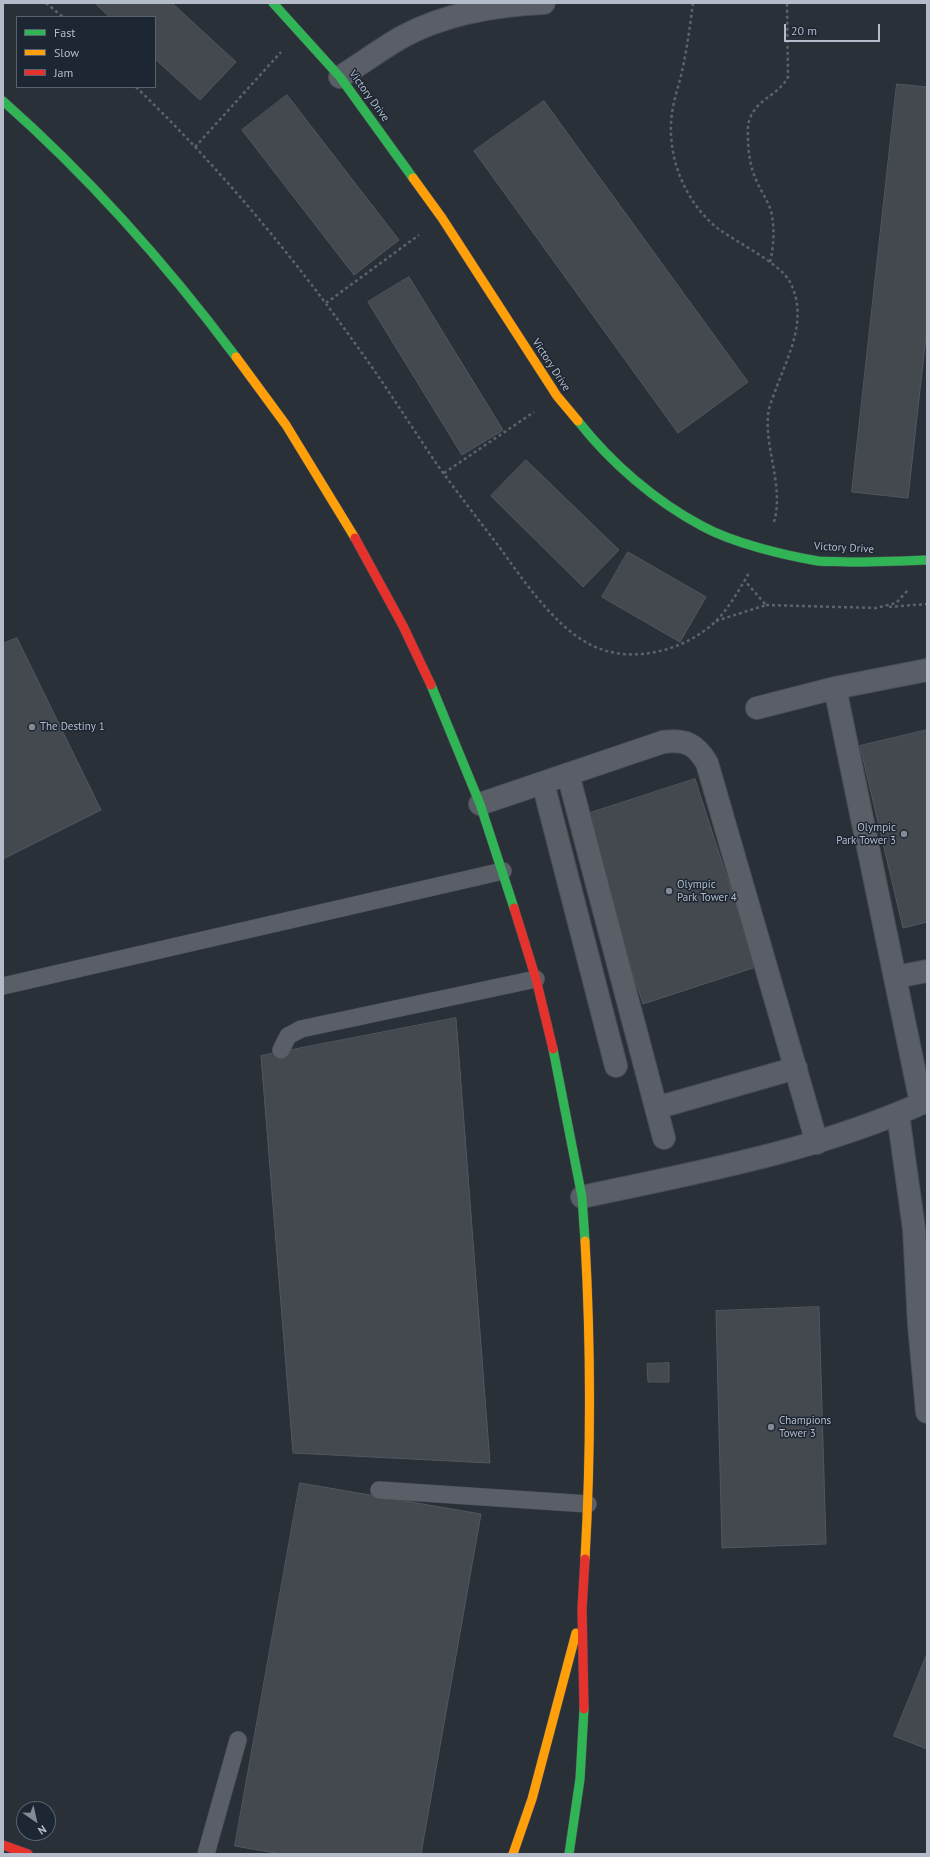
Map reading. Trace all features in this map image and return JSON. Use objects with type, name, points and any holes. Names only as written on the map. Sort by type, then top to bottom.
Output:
[{"type":"main road","name":"Victory Drive","points":[[273,3],[300,31],[340,77],[442,218],[557,396],[593,440],[646,489],[676,511],[703,526],[738,541],[764,548],[819,561],[874,562],[927,560]]},
{"type":"main road","points":[[3,101],[21,116],[117,213],[206,316],[286,425],[357,541],[403,626],[444,714],[480,804],[504,871],[536,979],[560,1080],[582,1197],[588,1299],[590,1386],[588,1504],[582,1609],[586,1694],[580,1778],[569,1854]]},
{"type":"main road","points":[[513,1854],[532,1799],[582,1609]]},
{"type":"main road","points":[[3,1844],[28,1854]]},
{"type":"street","points":[[340,77],[402,37],[432,24],[493,8],[544,3]]},
{"type":"street","points":[[757,708],[834,688],[927,670]]},
{"type":"street","points":[[582,1197],[743,1163],[817,1143],[898,1114],[924,1102],[834,688]]},
{"type":"street","points":[[480,804],[663,742],[677,740],[689,743],[701,752],[707,763],[817,1143]]},
{"type":"street","points":[[568,774],[664,1138]]},
{"type":"street","points":[[543,783],[616,1066]]},
{"type":"street","points":[[896,978],[927,970]]},
{"type":"street","points":[[656,1108],[796,1068]]},
{"type":"street","points":[[898,1114],[914,1228],[923,1329],[927,1412]]},
{"type":"lane","points":[[3,986],[504,871]]},
{"type":"lane","points":[[281,1050],[288,1036],[301,1029],[536,979]]},
{"type":"lane","points":[[914,1228],[927,1253]]},
{"type":"lane","points":[[379,1490],[588,1504]]},
{"type":"lane","points":[[206,1854],[238,1740]]},
{"type":"path","points":[[46,3],[61,16]]},
{"type":"path","points":[[770,262],[774,245],[774,227],[770,210],[757,183],[749,161],[747,129],[749,120],[759,104],[783,86],[788,76],[788,3]]},
{"type":"path","points":[[195,147],[300,31]]},
{"type":"path","points":[[326,303],[442,218]]},
{"type":"path","points":[[444,473],[557,396]]},
{"type":"path","points":[[886,607],[896,603],[907,592],[911,585],[913,561]]},
{"type":"path","points":[[744,581],[766,605]]},
{"type":"path","points":[[716,621],[766,605],[846,608],[927,604]]},
{"type":"building","points":[[95,3],[172,3],[236,62],[200,100],[156,60],[156,16],[109,16]]},
{"type":"building","points":[[897,84],[927,87],[927,327],[908,498],[852,492]]},
{"type":"building","points":[[287,95],[399,240],[354,275],[242,130]]},
{"type":"building","points":[[544,101],[748,382],[678,433],[474,151]]},
{"type":"building","points":[[409,277],[503,430],[462,455],[368,302]]},
{"type":"building","points":[[526,460],[619,550],[583,587],[491,496]]},
{"type":"building","points":[[628,552],[706,597],[680,642],[602,597]]},
{"type":"building","name":"The Destiny 1","points":[[17,638],[101,810],[3,859],[3,644]]},
{"type":"building","name":"Olympic Park Tower 3","points":[[927,730],[927,922],[903,928],[860,746]]},
{"type":"building","name":"Olympic Park Tower 4","points":[[695,779],[756,967],[643,1004],[581,816]]},
{"type":"building","points":[[456,1018],[490,1463],[293,1453],[261,1056]]},
{"type":"building","name":"Champions Tower 3","points":[[819,1307],[826,1544],[722,1548],[716,1311]]},
{"type":"building","points":[[669,1363],[669,1382],[648,1382],[647,1364]]},
{"type":"building","points":[[300,1483],[481,1514],[421,1854],[281,1854],[235,1846]]},
{"type":"building","points":[[927,1654],[927,1749],[894,1736]]},
{"type":"traffic: fast","points":[[273,3],[340,77],[413,178]]},
{"type":"traffic: fast","points":[[3,101],[66,160],[126,223],[183,289],[236,357]]},
{"type":"traffic: fast","points":[[578,421],[619,466],[651,493],[667,505],[702,526],[728,538],[774,552],[818,561],[858,562],[927,560]]},
{"type":"traffic: fast","points":[[431,685],[480,804],[514,908]]},
{"type":"traffic: fast","points":[[553,1049],[582,1197],[585,1241]]},
{"type":"traffic: fast","points":[[569,1854],[580,1779],[584,1709]]},
{"type":"traffic: slow","points":[[413,178],[442,218],[557,396],[578,421]]},
{"type":"traffic: slow","points":[[236,357],[286,425],[355,538]]},
{"type":"traffic: slow","points":[[585,1241],[590,1400],[585,1559]]},
{"type":"traffic: slow","points":[[513,1854],[532,1799],[576,1633]]},
{"type":"traffic: jam","points":[[355,538],[403,626],[431,685]]},
{"type":"traffic: jam","points":[[514,908],[536,979],[553,1049]]},
{"type":"traffic: jam","points":[[584,1709],[582,1609],[585,1559]]},
{"type":"traffic: jam","points":[[3,1845],[28,1854]]},
{"type":"place","name":"The Destiny 1","points":[[32,727]]},
{"type":"place","name":"Olympic Park Tower 3","points":[[904,834]]},
{"type":"place","name":"Olympic Park Tower 4","points":[[669,891]]},
{"type":"place","name":"Champions Tower 3","points":[[771,1427]]}]
